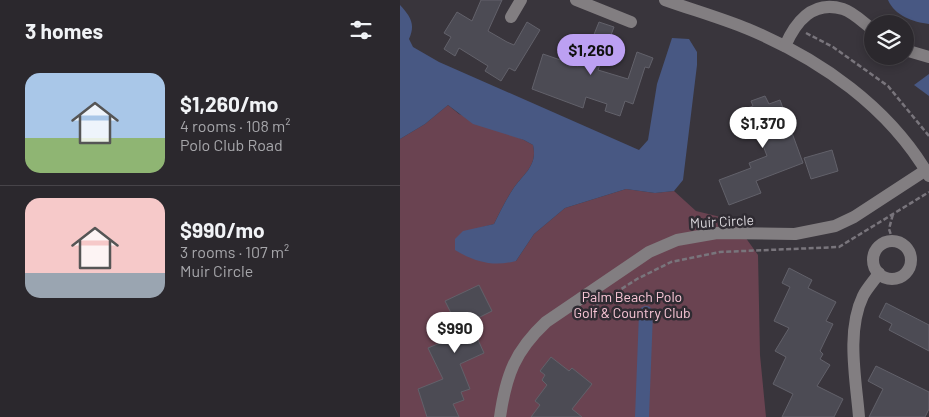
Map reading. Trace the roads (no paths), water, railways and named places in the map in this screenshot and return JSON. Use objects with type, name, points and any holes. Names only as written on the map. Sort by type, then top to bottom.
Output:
[{"type":"street","points":[[511,17],[521,0]]},
{"type":"street","points":[[576,0],[631,22]]},
{"type":"street","points":[[665,0],[746,28],[785,46],[826,70],[876,110],[902,139],[927,173]]},
{"type":"street","points":[[785,46],[794,26],[807,14],[826,7],[844,9],[864,23]]},
{"type":"street","points":[[914,53],[929,57]]},
{"type":"street","name":"Muir Circle","points":[[500,417],[504,391],[511,368],[532,335],[546,322],[649,252],[677,240],[697,235],[795,234],[835,226],[854,217],[927,173]]},
{"type":"street","points":[[893,241],[900,243],[910,253],[910,268],[900,278],[885,278],[879,273],[875,267],[875,252],[879,246],[893,241]]},
{"type":"street","points":[[858,417],[854,359],[855,327],[863,297],[879,273]]},
{"type":"water","points":[[888,0],[929,0],[929,24],[914,21],[914,15],[902,15],[891,6]]},
{"type":"water","points":[[400,5],[411,20],[412,29],[409,39],[413,47],[439,62],[639,150],[648,140],[657,84],[672,38],[689,39],[697,52],[697,65],[683,180],[674,191],[655,193],[626,189],[565,208],[534,234],[516,261],[500,264],[484,262],[470,258],[455,250],[455,239],[463,231],[494,224],[513,189],[532,164],[533,145],[524,140],[473,124],[448,105],[425,124],[400,139]]},
{"type":"water","points":[[929,74],[929,96],[914,85]]},
{"type":"waterway","points":[[642,417],[646,313]]},
{"type":"park label","name":"Palm Beach Polo Golf & Country Club","points":[[632,304]]}]
